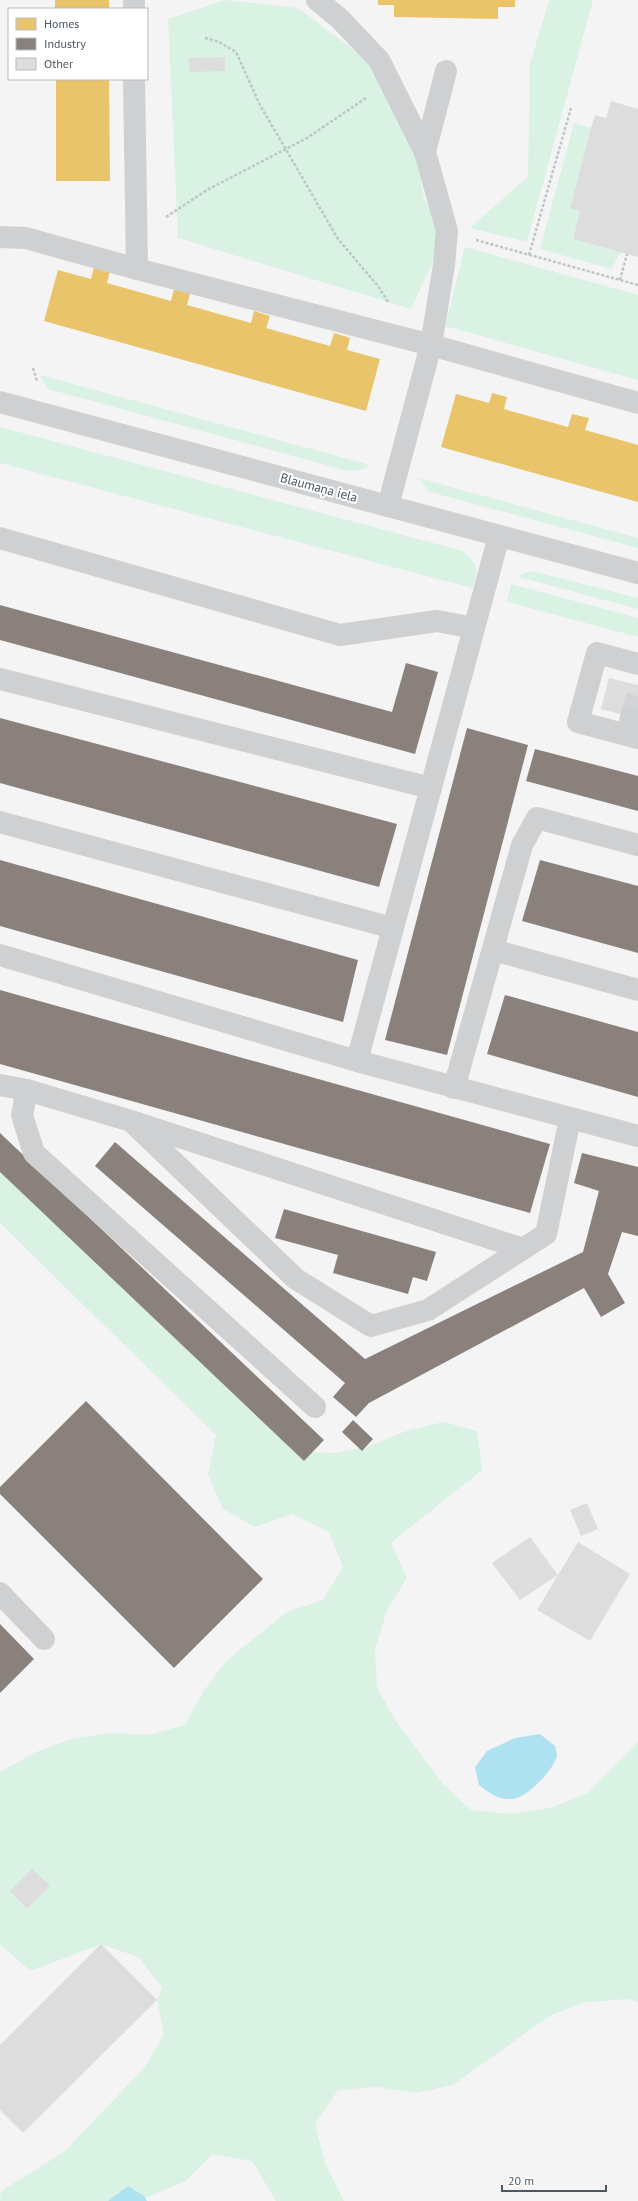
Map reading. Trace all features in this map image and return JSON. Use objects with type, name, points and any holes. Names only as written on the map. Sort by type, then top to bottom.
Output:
[{"type":"street","points":[[317,0],[339,18],[379,60],[425,152],[447,231],[444,265],[431,344],[388,506]]},
{"type":"street","points":[[425,152],[446,71]]},
{"type":"street","points":[[134,80],[137,269]]},
{"type":"street","points":[[0,237],[33,240],[137,269],[431,344],[638,403]]},
{"type":"street","name":"Blaumaņa iela","points":[[0,402],[638,573]]},
{"type":"street","points":[[357,1061],[498,536]]},
{"type":"street","points":[[0,538],[340,636],[437,621],[474,628]]},
{"type":"street","points":[[632,730],[578,722],[597,653],[638,664]]},
{"type":"street","points":[[0,679],[431,788]]},
{"type":"street","points":[[454,1088],[522,845],[537,818],[638,845]]},
{"type":"street","points":[[0,822],[393,928]]},
{"type":"street","points":[[493,950],[638,990]]},
{"type":"street","points":[[0,955],[357,1061],[638,1136]]},
{"type":"street","points":[[0,1085],[27,1090],[131,1121],[523,1249]]},
{"type":"street","points":[[27,1090],[22,1115],[34,1153],[315,1407]]},
{"type":"street","points":[[131,1121],[296,1279],[371,1326],[428,1310],[546,1234],[570,1119]]},
{"type":"street","points":[[0,1593],[44,1639]]},
{"type":"path","points":[[205,38],[219,42],[236,52],[260,105],[338,239],[378,286],[410,339]]},
{"type":"path","points":[[136,237],[207,190],[307,138],[390,82]]},
{"type":"path","points":[[529,255],[571,108]]},
{"type":"path","points":[[476,239],[638,285]]},
{"type":"path","points":[[620,280],[627,254]]},
{"type":"green space","points":[[224,0],[298,8],[366,59],[393,107],[418,163],[424,199],[447,231],[411,309],[178,238],[168,19]]},
{"type":"green space","points":[[549,0],[593,0],[527,242],[470,228],[528,176],[530,64]]},
{"type":"green space","points":[[574,123],[591,128],[571,209],[580,211],[573,239],[621,252],[611,269],[540,249]]},
{"type":"green space","points":[[465,247],[638,295],[638,380],[445,326]]},
{"type":"green space","points":[[40,376],[370,465],[364,469],[348,471],[48,389]]},
{"type":"green space","points":[[0,427],[463,551],[476,567],[477,572],[475,582],[472,588],[0,463]]},
{"type":"green space","points":[[418,478],[638,538],[638,548],[430,492]]},
{"type":"green space","points":[[532,571],[638,598],[638,609],[519,577],[523,573]]},
{"type":"green space","points":[[511,584],[638,618],[638,637],[507,602]]},
{"type":"green space","points":[[0,1162],[296,1451],[333,1453],[370,1446],[406,1431],[443,1422],[477,1431],[482,1470],[391,1543],[407,1578],[387,1610],[375,1649],[377,1688],[396,1721],[442,1783],[471,1810],[509,1814],[550,1808],[586,1794],[638,1742],[638,2002],[628,1999],[587,2002],[551,2015],[453,2085],[416,2093],[378,2087],[338,2090],[315,2124],[325,2163],[344,2201],[276,2201],[252,2161],[213,2154],[186,2181],[138,2201],[0,2201],[1,2191],[64,2152],[144,2068],[164,2035],[157,2000],[162,1988],[138,1957],[101,1944],[31,1971],[0,1945],[0,1772],[36,1752],[71,1739],[110,1733],[148,1735],[185,1725],[203,1692],[226,1661],[287,1612],[323,1600],[343,1567],[329,1532],[292,1514],[255,1527],[223,1509],[208,1474],[216,1435],[0,1223]]},
{"type":"water","points":[[540,1734],[555,1746],[557,1755],[546,1775],[532,1789],[518,1798],[507,1799],[486,1791],[479,1785],[475,1767],[487,1751],[515,1738]]},
{"type":"water","points":[[128,2186],[144,2196],[147,2201],[108,2201]]},
{"type":"building: Homes","points":[[55,0],[109,0],[109,8],[55,8]]},
{"type":"building: Homes","points":[[378,0],[515,0],[515,7],[498,7],[498,19],[394,17],[394,5],[378,5]]},
{"type":"building: Homes","points":[[56,80],[109,80],[110,181],[56,181]]},
{"type":"building: Homes","points":[[94,267],[110,271],[107,283],[171,301],[174,289],[190,293],[187,305],[251,323],[254,311],[270,316],[266,328],[330,346],[334,333],[350,338],[347,350],[380,359],[366,411],[44,321],[58,270],[91,279]]},
{"type":"building: Homes","points":[[492,393],[507,397],[504,409],[568,427],[572,414],[589,418],[585,430],[638,445],[638,502],[441,447],[456,394],[489,403]]},
{"type":"building: Industry","points":[[0,605],[392,712],[406,663],[438,672],[415,754],[0,640]]},
{"type":"building: Industry","points":[[0,718],[397,824],[379,887],[0,783]]},
{"type":"building: Industry","points":[[467,728],[528,745],[447,1055],[385,1040]]},
{"type":"building: Industry","points":[[535,749],[638,776],[638,811],[526,781]]},
{"type":"building: Industry","points":[[0,860],[358,960],[343,1022],[0,926]]},
{"type":"building: Industry","points":[[540,860],[638,886],[638,953],[522,921]]},
{"type":"building: Industry","points":[[0,990],[550,1144],[530,1213],[0,1064]]},
{"type":"building: Industry","points":[[505,995],[638,1032],[638,1097],[487,1054]]},
{"type":"building: Industry","points":[[0,1133],[324,1440],[304,1461],[0,1172]]},
{"type":"building: Industry","points":[[115,1142],[365,1359],[583,1252],[599,1191],[574,1183],[582,1153],[638,1167],[638,1236],[622,1232],[608,1274],[625,1303],[601,1317],[584,1288],[369,1403],[356,1417],[333,1397],[345,1383],[95,1166]]},
{"type":"building: Industry","points":[[284,1209],[436,1252],[427,1281],[413,1277],[408,1294],[333,1273],[338,1255],[275,1238]]},
{"type":"building: Industry","points":[[86,1401],[263,1579],[174,1668],[0,1494],[0,1487]]},
{"type":"building: Industry","points":[[353,1420],[373,1439],[362,1451],[342,1432]]},
{"type":"building: Industry","points":[[0,1624],[34,1659],[0,1693]]},
{"type":"building: Other","points":[[225,57],[225,71],[190,72],[189,58]]},
{"type":"building: Other","points":[[611,101],[638,109],[638,257],[573,239],[580,211],[570,209],[591,128],[595,115],[606,118]]},
{"type":"building: Other","points":[[609,678],[638,685],[638,719],[601,709]]},
{"type":"building: Other","points":[[587,1503],[598,1529],[581,1536],[570,1510]]},
{"type":"building: Other","points":[[530,1537],[558,1575],[520,1600],[492,1563]]},
{"type":"building: Other","points":[[578,1542],[630,1574],[590,1641],[537,1610]]},
{"type":"building: Other","points":[[32,1869],[50,1886],[27,1909],[10,1891]]},
{"type":"building: Other","points":[[101,1944],[157,2000],[23,2133],[0,2110],[0,2045]]},
{"type":"tunnel","points":[[631,717],[638,694]]}]
